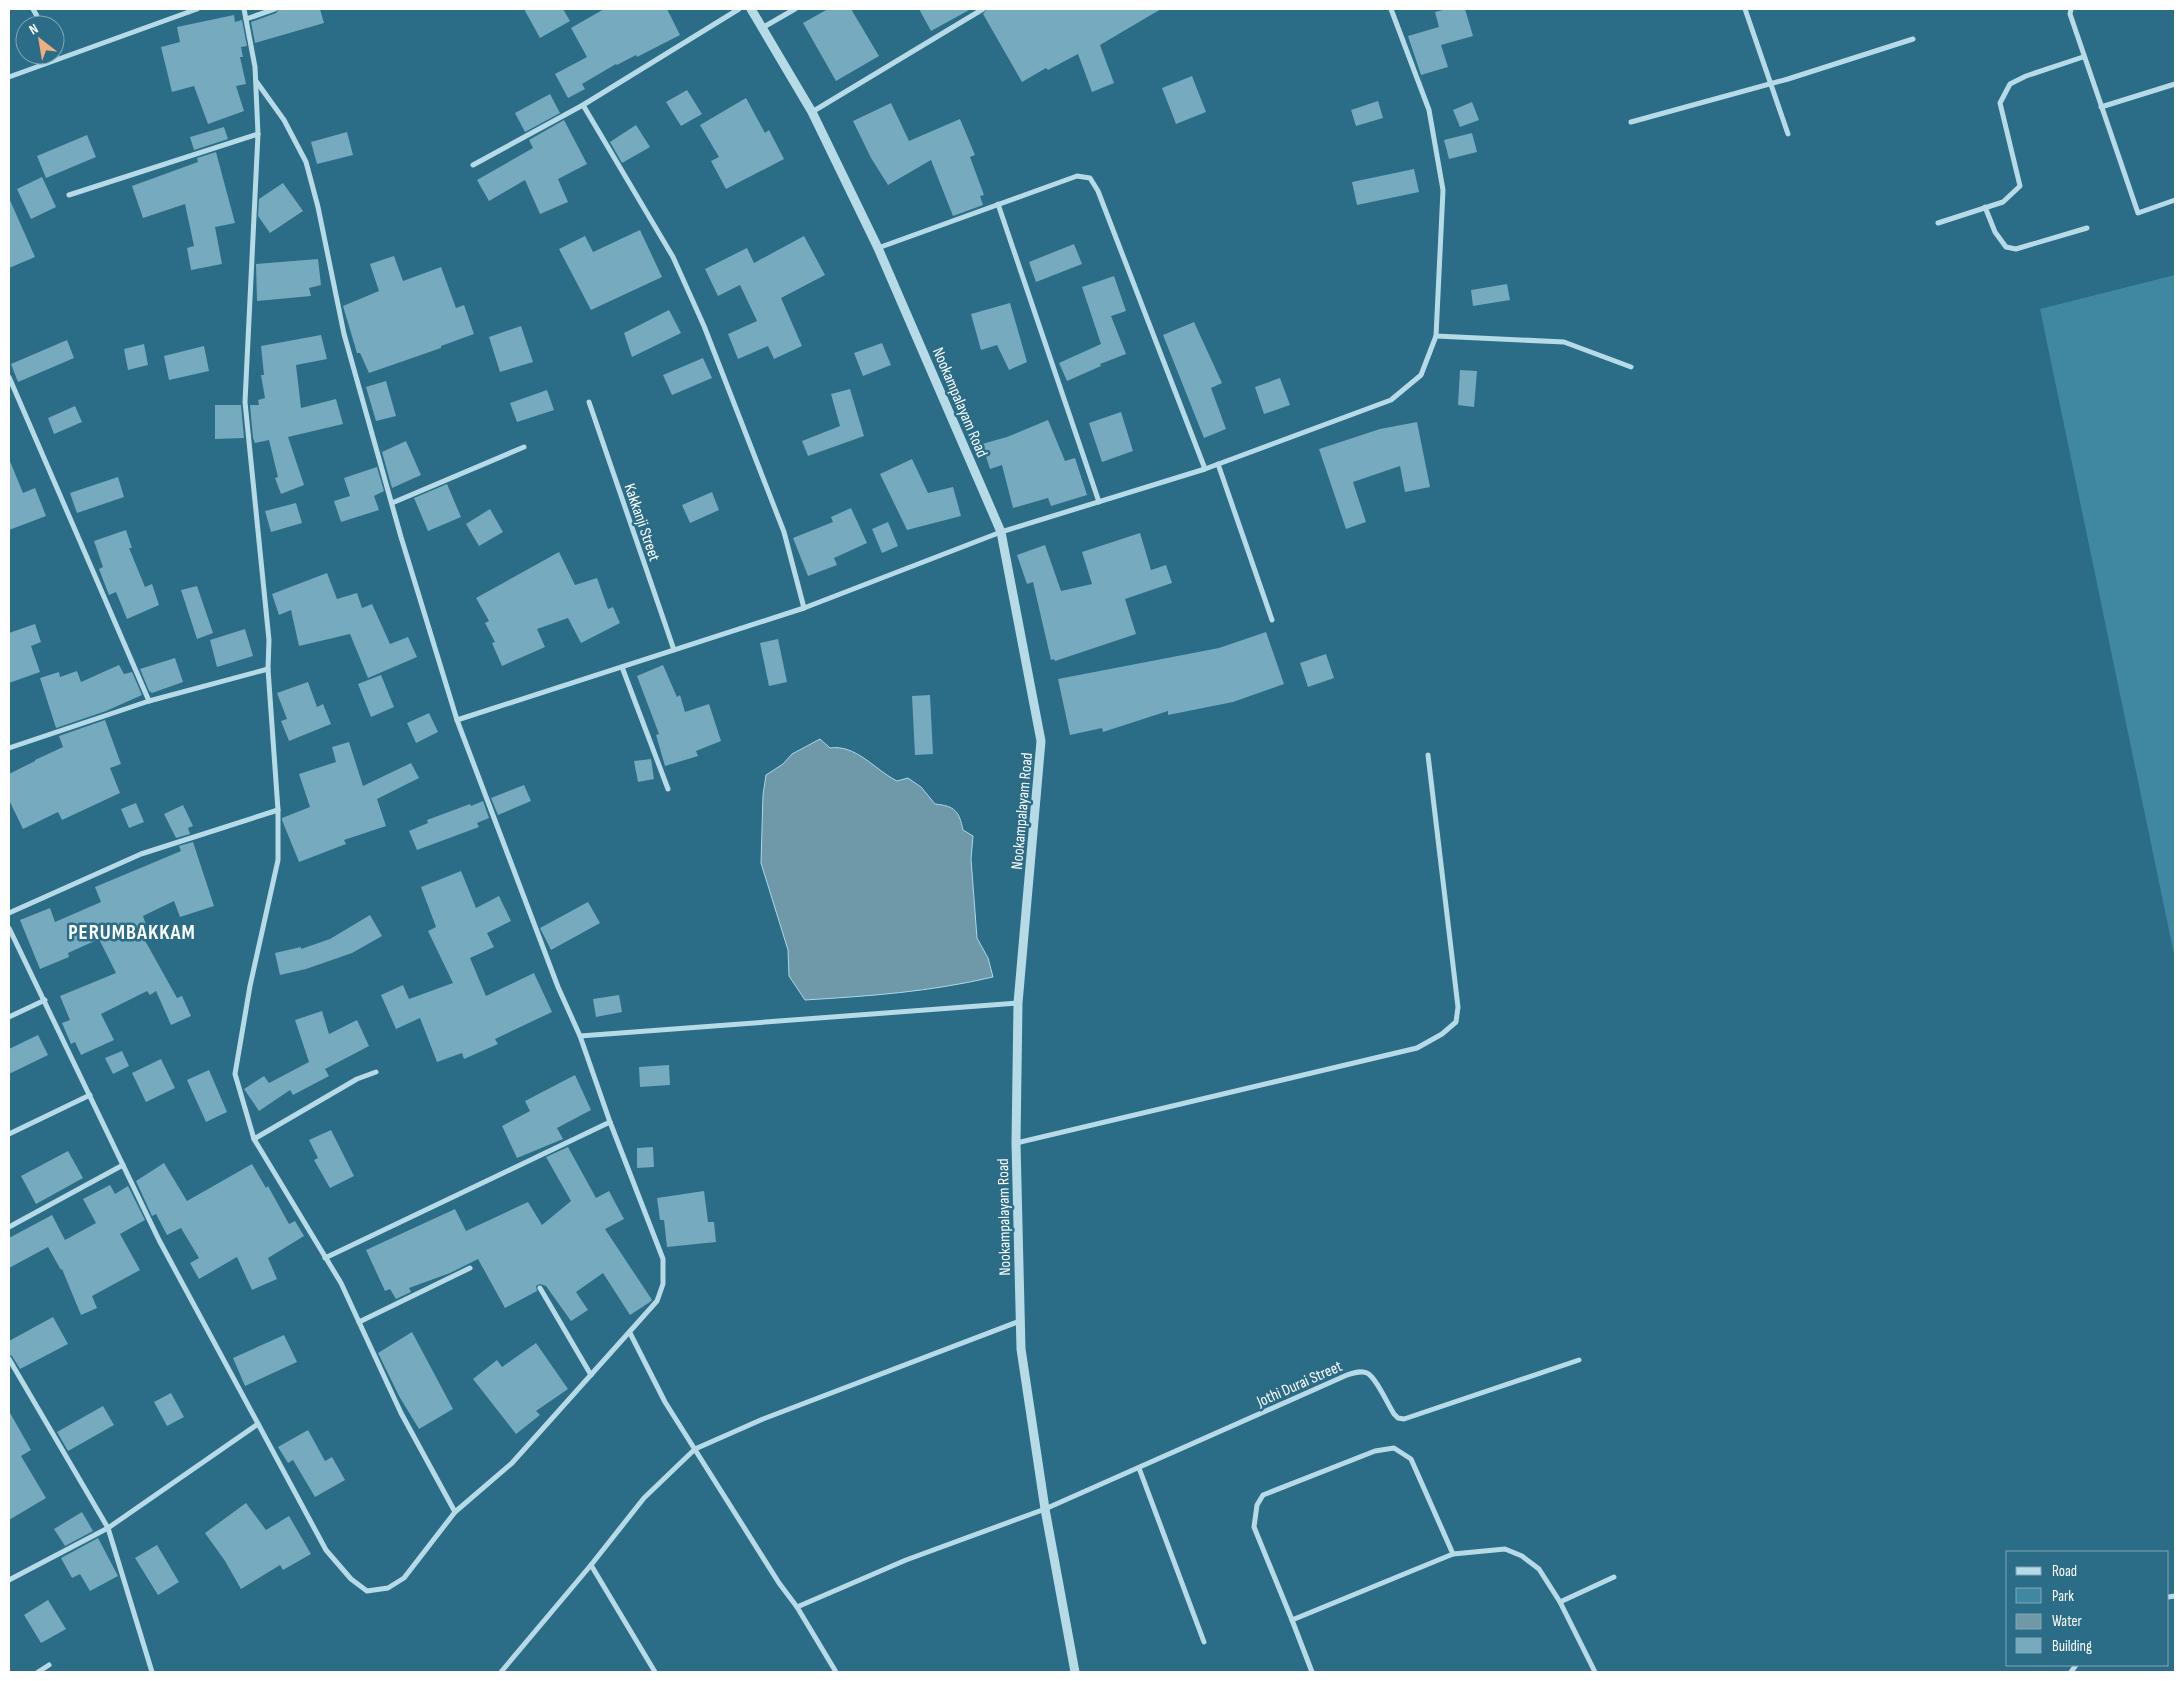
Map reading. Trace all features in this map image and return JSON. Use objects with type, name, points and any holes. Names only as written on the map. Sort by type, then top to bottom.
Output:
[{"type":"street","points":[[65,56],[197,9]]},
{"type":"street","points":[[244,9],[255,67],[258,134],[245,402],[269,640],[268,670],[278,810],[278,860],[250,986],[235,1074],[254,1139],[340,1283],[401,1413],[455,1512]]},
{"type":"street","points":[[246,19],[275,9]]},
{"type":"street","points":[[473,165],[583,105],[739,9]]},
{"type":"street","name":"Nookampalayam Road","points":[[751,9],[812,112],[878,248],[1001,532],[1042,741],[1018,1003],[1016,1143],[1020,1321],[1021,1349],[1045,1510],[1075,1672]]},
{"type":"street","points":[[762,28],[795,9]]},
{"type":"street","points":[[812,112],[983,9]]},
{"type":"street","points":[[457,720],[804,608],[1001,532],[1205,469],[1391,400],[1421,376],[1436,336],[1443,190],[1429,110],[1390,9]]},
{"type":"street","points":[[1745,9],[1788,134]]},
{"type":"street","points":[[2071,9],[2070,14],[2083,57],[2138,213],[2175,200]]},
{"type":"street","points":[[1631,122],[1771,84],[1913,39]]},
{"type":"street","points":[[1938,222],[2002,202],[2020,186],[2000,103],[2010,84],[2026,76],[2083,57]]},
{"type":"street","points":[[9,77],[40,65]]},
{"type":"street","points":[[9,928],[159,1240],[326,1550],[351,1579],[367,1592],[388,1588],[404,1578],[455,1512],[512,1463],[657,1301],[663,1284],[663,1259],[610,1122],[580,1036],[558,987],[457,720],[344,334],[318,207],[306,162],[284,120],[256,82]]},
{"type":"street","points":[[2101,107],[2175,84]]},
{"type":"street","points":[[583,105],[673,257],[700,317],[784,532],[804,608]]},
{"type":"street","points":[[69,195],[258,134]]},
{"type":"street","points":[[878,248],[1077,176],[1090,178],[1098,191],[1205,469]]},
{"type":"street","points":[[998,204],[1099,502]]},
{"type":"street","points":[[1985,207],[1992,220],[1995,232],[2006,247],[2016,249],[2087,228]]},
{"type":"street","points":[[1436,336],[1564,342],[1631,367]]},
{"type":"street","points":[[9,377],[149,701]]},
{"type":"street","name":"Kakkanji Street","points":[[589,402],[674,650]]},
{"type":"street","points":[[392,503],[524,447]]},
{"type":"street","points":[[1218,464],[1272,620]]},
{"type":"street","points":[[622,667],[668,789]]},
{"type":"street","points":[[9,748],[149,701],[268,670]]},
{"type":"street","points":[[1016,1143],[1417,1048],[1442,1034],[1456,1022],[1458,1007],[1428,755]]},
{"type":"street","points":[[9,913],[141,854],[278,810]]},
{"type":"street","points":[[9,1017],[45,1000]]},
{"type":"street","points":[[580,1036],[1018,1003]]},
{"type":"street","points":[[254,1139],[358,1079],[376,1072]]},
{"type":"street","points":[[9,1134],[90,1095]]},
{"type":"street","points":[[325,1258],[610,1122]]},
{"type":"street","points":[[9,1226],[123,1165]]},
{"type":"street","points":[[359,1322],[470,1268]]},
{"type":"street","points":[[540,1288],[590,1375]]},
{"type":"street","points":[[501,1672],[591,1566],[644,1498],[695,1449],[763,1419],[1020,1321]]},
{"type":"street","points":[[630,1332],[666,1402],[779,1583],[797,1607],[836,1672]]},
{"type":"street","points":[[9,1359],[108,1528],[152,1672]]},
{"type":"street","name":"Jothi Durai Street","points":[[797,1607],[906,1560],[1045,1510],[1359,1372],[1367,1373],[1373,1378],[1394,1414],[1398,1418],[1404,1419],[1579,1360]]},
{"type":"street","points":[[9,1580],[108,1528],[258,1424]]},
{"type":"street","points":[[1312,1672],[1254,1527],[1257,1505],[1263,1495],[1375,1451],[1394,1448],[1411,1459],[1453,1554]]},
{"type":"street","points":[[1139,1468],[1204,1642]]},
{"type":"street","points":[[1292,1620],[1453,1554],[1505,1549],[1522,1556],[1539,1569],[1560,1602],[1595,1672]]},
{"type":"street","points":[[591,1566],[655,1672]]},
{"type":"street","points":[[1560,1602],[1614,1577]]},
{"type":"street","points":[[38,1672],[49,1665]]},
{"type":"green space","points":[[2175,275],[2175,959],[2040,309]]},
{"type":"water","points":[[820,739],[830,748],[848,750],[857,754],[897,781],[908,778],[921,787],[935,804],[952,808],[958,814],[963,830],[973,836],[971,859],[977,938],[988,958],[993,977],[923,990],[805,1000],[789,976],[788,950],[761,863],[763,795],[766,775],[783,764],[792,754]]},
{"type":"building","points":[[279,9],[320,9],[324,23],[255,43],[251,22],[276,13]]},
{"type":"building","points":[[524,9],[563,9],[570,21],[540,38]]},
{"type":"building","points":[[604,9],[667,9],[680,35],[637,57],[636,55],[616,64],[582,84],[585,89],[568,98],[555,74],[587,57],[571,28]]},
{"type":"building","points":[[828,9],[851,9],[879,56],[836,81],[803,23]]},
{"type":"building","points":[[919,9],[971,9],[931,31]]},
{"type":"building","points":[[987,9],[1161,9],[1100,45],[1114,83],[1092,92],[1078,54],[1048,70],[1046,68],[1022,82],[983,14]]},
{"type":"building","points":[[1447,9],[1465,9],[1473,36],[1441,45],[1448,67],[1421,75],[1408,36],[1439,27],[1435,12]]},
{"type":"building","points":[[234,15],[235,22],[242,20],[247,46],[241,47],[243,57],[240,57],[246,84],[236,86],[244,111],[208,124],[194,86],[172,92],[161,47],[180,42],[177,27]]},
{"type":"building","points":[[1192,76],[1206,112],[1176,124],[1162,88]]},
{"type":"building","points":[[687,90],[702,114],[681,126],[666,102]]},
{"type":"building","points":[[550,94],[560,113],[525,132],[515,113]]},
{"type":"building","points":[[746,98],[765,133],[769,130],[784,159],[726,189],[711,161],[719,157],[700,125]]},
{"type":"building","points":[[1378,101],[1383,118],[1356,126],[1351,110]]},
{"type":"building","points":[[1472,102],[1479,120],[1460,127],[1453,110]]},
{"type":"building","points":[[891,103],[909,141],[960,119],[975,155],[970,157],[984,195],[980,196],[983,205],[953,216],[931,160],[888,185],[871,158],[853,121]]},
{"type":"building","points":[[564,120],[587,164],[558,179],[568,202],[540,214],[525,180],[489,201],[477,180],[533,148],[529,140]]},
{"type":"building","points":[[636,125],[650,147],[622,163],[610,142]]},
{"type":"building","points":[[224,127],[228,139],[194,150],[190,137]]},
{"type":"building","points":[[347,132],[353,155],[317,164],[311,142]]},
{"type":"building","points":[[1472,133],[1477,152],[1449,159],[1444,140]]},
{"type":"building","points":[[87,135],[96,157],[46,178],[37,156]]},
{"type":"building","points":[[216,152],[235,223],[215,227],[222,264],[191,270],[187,248],[194,246],[185,204],[143,218],[132,186],[198,162],[197,158]]},
{"type":"building","points":[[1414,169],[1419,192],[1357,205],[1352,182]]},
{"type":"building","points":[[42,177],[56,207],[31,219],[17,189]]},
{"type":"building","points":[[283,183],[303,211],[270,233],[258,216],[259,199]]},
{"type":"building","points":[[9,198],[35,257],[9,268]]},
{"type":"building","points":[[640,230],[662,277],[591,310],[559,249],[585,236],[593,252]]},
{"type":"building","points":[[804,236],[825,275],[781,298],[802,346],[774,359],[768,346],[738,359],[728,334],[757,321],[740,285],[718,296],[705,269],[747,248],[754,263]]},
{"type":"building","points":[[1074,244],[1082,264],[1036,282],[1029,262]]},
{"type":"building","points":[[394,256],[403,281],[441,267],[456,308],[464,305],[474,334],[441,346],[441,348],[369,373],[360,353],[357,353],[343,306],[379,291],[370,264]]},
{"type":"building","points":[[318,259],[321,285],[309,288],[311,296],[257,301],[256,264]]},
{"type":"building","points":[[1114,276],[1126,311],[1111,316],[1126,354],[1100,364],[1101,366],[1067,381],[1059,363],[1101,344],[1082,287]]},
{"type":"building","points":[[1507,284],[1510,300],[1473,306],[1471,290]]},
{"type":"building","points":[[1010,303],[1027,362],[1009,370],[997,345],[981,350],[971,314]]},
{"type":"building","points":[[669,310],[681,333],[632,357],[624,333]]},
{"type":"building","points":[[1194,322],[1222,383],[1211,388],[1226,429],[1204,438],[1163,335]]},
{"type":"building","points":[[521,326],[533,362],[500,372],[489,337]]},
{"type":"building","points":[[321,335],[327,359],[296,365],[301,408],[336,399],[343,424],[288,437],[304,485],[281,494],[275,478],[278,477],[269,440],[255,443],[253,438],[250,405],[259,405],[258,400],[265,398],[261,375],[264,375],[261,346]]},
{"type":"building","points":[[67,340],[74,358],[18,382],[11,364]]},
{"type":"building","points":[[882,343],[891,365],[863,376],[854,353]]},
{"type":"building","points":[[144,344],[148,365],[128,370],[124,349]]},
{"type":"building","points":[[204,346],[209,371],[169,380],[164,356]]},
{"type":"building","points":[[703,358],[712,378],[672,395],[663,375]]},
{"type":"building","points":[[1460,370],[1477,371],[1474,407],[1458,405]]},
{"type":"building","points":[[1280,378],[1290,405],[1264,414],[1255,387]]},
{"type":"building","points":[[386,381],[396,416],[376,421],[366,387]]},
{"type":"building","points":[[850,389],[864,436],[808,456],[802,441],[840,426],[831,394]]},
{"type":"building","points":[[547,390],[554,410],[517,422],[510,403]]},
{"type":"building","points":[[215,405],[241,405],[244,438],[215,439]]},
{"type":"building","points":[[75,406],[82,422],[54,434],[48,418]]},
{"type":"building","points":[[1121,412],[1133,451],[1102,462],[1089,423]]},
{"type":"building","points":[[1048,420],[1065,461],[1075,458],[1087,495],[1051,506],[1048,498],[1013,508],[1002,465],[990,469],[982,444],[1007,437]]},
{"type":"building","points":[[1417,422],[1430,487],[1405,492],[1400,466],[1353,482],[1366,522],[1346,529],[1319,449],[1380,429]]},
{"type":"building","points":[[406,441],[421,475],[392,488],[382,452]]},
{"type":"building","points":[[9,459],[23,493],[35,488],[46,516],[9,530]]},
{"type":"building","points":[[912,459],[928,493],[953,487],[961,516],[907,530],[880,474]]},
{"type":"building","points":[[377,467],[384,491],[374,496],[379,510],[341,522],[334,501],[350,496],[344,478]]},
{"type":"building","points":[[118,477],[124,497],[77,513],[70,493]]},
{"type":"building","points":[[447,484],[461,517],[428,531],[414,498]]},
{"type":"building","points":[[712,492],[719,510],[690,523],[682,505]]},
{"type":"building","points":[[296,503],[302,523],[271,532],[265,511]]},
{"type":"building","points":[[851,508],[867,543],[834,558],[837,565],[808,576],[793,538],[833,522],[831,517]]},
{"type":"building","points":[[490,509],[503,532],[479,546],[466,524]]},
{"type":"building","points":[[888,522],[898,546],[882,553],[872,529]]},
{"type":"building","points":[[126,530],[132,548],[129,548],[145,587],[152,584],[159,605],[127,619],[116,592],[109,595],[99,569],[103,567],[94,541]]},
{"type":"building","points":[[1140,533],[1151,570],[1166,565],[1172,583],[1125,599],[1136,634],[1055,661],[1054,659],[1051,660],[1033,582],[1027,584],[1017,555],[1045,545],[1061,591],[1092,584],[1082,552]]},
{"type":"building","points":[[559,552],[575,585],[597,578],[608,609],[613,607],[620,623],[581,643],[568,618],[537,629],[545,647],[502,666],[492,643],[495,642],[485,623],[489,621],[476,598]]},
{"type":"building","points":[[327,573],[337,599],[357,593],[362,608],[372,604],[390,644],[408,637],[417,657],[368,678],[350,634],[299,646],[291,610],[279,615],[272,594]]},
{"type":"building","points":[[197,586],[213,633],[197,639],[181,590]]},
{"type":"building","points":[[35,624],[41,642],[31,646],[40,672],[9,683],[9,633]]},
{"type":"building","points":[[245,629],[253,656],[217,667],[210,640]]},
{"type":"building","points":[[1266,632],[1284,684],[1233,702],[1168,715],[1168,711],[1103,732],[1102,728],[1070,735],[1058,679],[1219,648]]},
{"type":"building","points":[[778,639],[787,682],[769,686],[760,643]]},
{"type":"building","points":[[1326,654],[1334,678],[1308,687],[1300,663]]},
{"type":"building","points":[[175,658],[183,682],[152,693],[149,691],[140,669]]},
{"type":"building","points":[[119,665],[124,674],[132,672],[142,695],[106,711],[56,728],[40,678],[59,672],[60,677],[77,671],[81,682]]},
{"type":"building","points":[[663,665],[677,697],[680,695],[685,712],[709,704],[721,741],[696,751],[698,756],[665,766],[656,735],[659,734],[637,676]]},
{"type":"building","points":[[381,675],[394,707],[371,717],[358,684]]},
{"type":"building","points":[[308,682],[317,707],[323,704],[331,724],[289,741],[281,721],[287,719],[277,693]]},
{"type":"building","points":[[930,695],[933,754],[915,755],[912,696]]},
{"type":"building","points":[[429,713],[438,732],[416,743],[407,723]]},
{"type":"building","points":[[105,720],[121,764],[110,768],[120,793],[62,820],[58,812],[23,829],[9,800],[9,774],[63,747],[59,736]]},
{"type":"building","points":[[349,742],[363,786],[411,763],[419,778],[377,799],[386,826],[344,840],[346,844],[299,862],[282,818],[310,807],[299,774],[336,762],[332,747]]},
{"type":"building","points":[[651,759],[654,779],[638,782],[634,761]]},
{"type":"building","points":[[524,785],[531,801],[498,815],[491,798]]},
{"type":"building","points":[[483,801],[489,818],[477,823],[479,827],[417,850],[409,831],[428,823],[427,820]]},
{"type":"building","points":[[136,803],[144,822],[129,828],[121,809]]},
{"type":"building","points":[[183,805],[193,826],[188,828],[190,834],[176,838],[164,814]]},
{"type":"building","points":[[193,842],[214,906],[180,917],[174,901],[143,916],[146,925],[138,928],[177,998],[182,996],[191,1016],[171,1025],[156,991],[150,995],[147,991],[101,1014],[114,1040],[81,1055],[75,1042],[71,1044],[62,1023],[70,1020],[60,996],[116,973],[99,939],[68,953],[69,957],[40,969],[20,920],[50,908],[55,922],[101,902],[95,887],[181,851],[179,846]]},
{"type":"building","points":[[461,871],[476,908],[499,896],[511,921],[487,933],[494,947],[470,958],[486,996],[534,973],[552,1012],[495,1039],[498,1044],[464,1059],[462,1053],[437,1062],[420,1018],[396,1029],[381,995],[403,985],[409,999],[453,983],[428,931],[436,927],[421,887]]},
{"type":"building","points":[[588,902],[600,923],[551,950],[540,928]]},
{"type":"building","points":[[370,915],[382,936],[352,953],[306,969],[280,975],[275,953],[301,947],[301,949],[330,939]]},
{"type":"building","points":[[619,995],[622,1012],[596,1017],[593,999]]},
{"type":"building","points":[[322,1011],[329,1034],[357,1020],[369,1046],[325,1069],[329,1076],[293,1095],[290,1090],[259,1111],[244,1089],[264,1076],[269,1083],[309,1062],[295,1020]]},
{"type":"building","points":[[38,1035],[48,1055],[9,1074],[9,1049]]},
{"type":"building","points":[[122,1051],[129,1066],[113,1074],[105,1058]]},
{"type":"building","points":[[161,1059],[175,1088],[146,1102],[132,1073]]},
{"type":"building","points":[[669,1065],[670,1085],[640,1087],[639,1067]]},
{"type":"building","points":[[209,1070],[227,1112],[206,1122],[187,1080]]},
{"type":"building","points":[[575,1075],[591,1110],[557,1128],[563,1139],[517,1158],[502,1126],[530,1111],[525,1101]]},
{"type":"building","points":[[331,1130],[354,1176],[330,1188],[314,1160],[318,1158],[309,1140]]},
{"type":"building","points":[[568,1147],[596,1198],[609,1191],[624,1219],[605,1229],[652,1300],[650,1302],[630,1315],[603,1273],[576,1292],[588,1310],[571,1321],[546,1286],[540,1284],[536,1286],[537,1291],[505,1308],[478,1259],[450,1273],[409,1288],[411,1292],[396,1299],[390,1289],[385,1291],[366,1250],[455,1209],[466,1231],[528,1202],[542,1225],[571,1201],[546,1157]]},
{"type":"building","points":[[653,1147],[654,1167],[637,1168],[637,1148]]},
{"type":"building","points":[[68,1151],[83,1178],[36,1204],[21,1176]]},
{"type":"building","points":[[164,1163],[187,1201],[252,1164],[266,1188],[268,1186],[289,1224],[295,1221],[304,1236],[268,1258],[277,1279],[252,1290],[237,1257],[199,1279],[190,1263],[199,1258],[181,1228],[167,1235],[156,1214],[152,1216],[136,1181]]},
{"type":"building","points":[[110,1185],[115,1194],[128,1186],[145,1220],[120,1234],[140,1270],[92,1296],[97,1308],[81,1315],[62,1269],[48,1247],[9,1268],[9,1238],[52,1215],[65,1240],[96,1223],[83,1199]]},
{"type":"building","points":[[704,1191],[708,1222],[714,1222],[716,1242],[667,1247],[664,1220],[660,1220],[657,1198]]},
{"type":"building","points":[[53,1317],[68,1344],[20,1369],[12,1356],[9,1355],[9,1341]]},
{"type":"building","points":[[412,1332],[453,1409],[419,1429],[399,1396],[378,1353]]},
{"type":"building","points":[[284,1335],[297,1362],[245,1386],[233,1358]]},
{"type":"building","points":[[536,1343],[568,1389],[536,1411],[540,1415],[516,1434],[473,1379],[497,1360],[502,1367]]},
{"type":"building","points":[[171,1393],[184,1417],[167,1426],[154,1402]]},
{"type":"building","points":[[103,1406],[114,1425],[68,1451],[57,1432]]},
{"type":"building","points":[[9,1411],[31,1450],[21,1456],[46,1498],[9,1520]]},
{"type":"building","points":[[308,1430],[325,1461],[332,1457],[345,1480],[315,1497],[293,1460],[288,1463],[278,1447]]},
{"type":"building","points":[[246,1503],[266,1530],[289,1516],[311,1554],[283,1570],[280,1565],[241,1589],[225,1561],[205,1533]]},
{"type":"building","points":[[82,1512],[93,1531],[65,1546],[54,1529]]},
{"type":"building","points":[[98,1538],[118,1576],[90,1591],[80,1574],[72,1578],[61,1558]]},
{"type":"building","points":[[157,1545],[179,1582],[158,1595],[135,1558]]},
{"type":"building","points":[[48,1600],[66,1629],[41,1643],[24,1615]]},
{"type":"district","name":"PERUMBAKKAM","points":[[132,932]]}]
